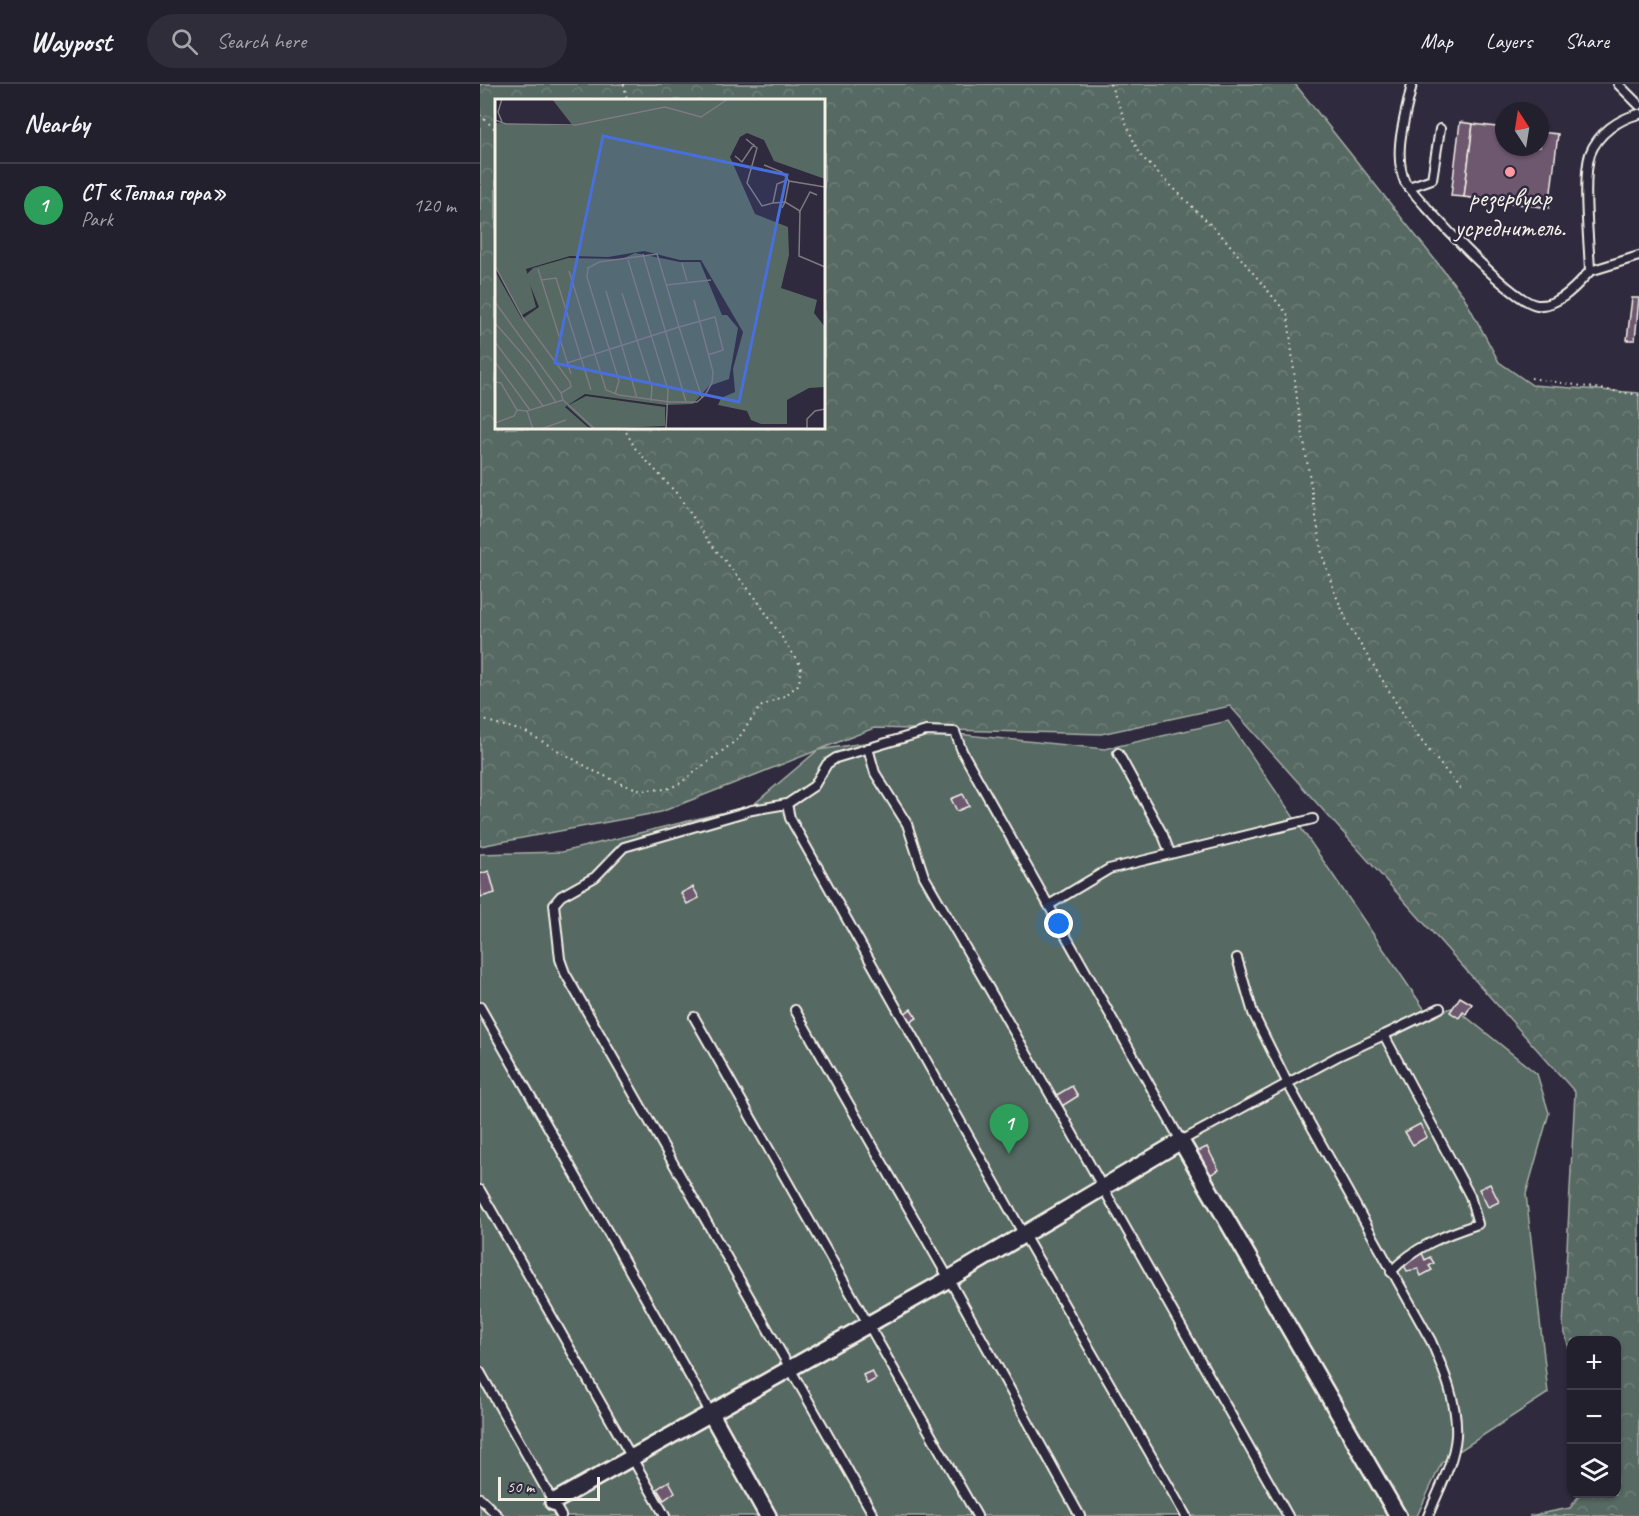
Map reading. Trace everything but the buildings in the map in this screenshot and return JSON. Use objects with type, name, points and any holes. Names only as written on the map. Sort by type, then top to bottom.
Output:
[{"type":"street","points":[[553,1502],[949,1279],[1181,1141],[1398,1516]]},
{"type":"street","points":[[710,1412],[768,1516]]},
{"type":"lane","points":[[1412,84],[1400,148],[1400,171],[1409,187],[1507,288],[1529,303],[1540,305],[1571,291],[1590,271],[1639,256]]},
{"type":"lane","points":[[1618,84],[1639,105]]},
{"type":"lane","points":[[1590,271],[1588,181],[1590,154],[1609,128],[1625,117],[1639,114]]},
{"type":"lane","points":[[1409,187],[1432,179],[1440,129]]},
{"type":"lane","points":[[874,1516],[565,973],[560,959],[554,904],[561,896],[595,877],[624,847],[752,810],[787,804],[814,786],[827,764],[836,758],[926,731],[955,732],[962,751],[1181,1141],[1341,1054],[1440,1008]]},
{"type":"lane","points":[[868,748],[875,773],[907,824],[924,876],[1288,1516]]},
{"type":"lane","points":[[1118,753],[1163,835],[1170,853]]},
{"type":"lane","points":[[787,804],[790,818],[1023,1235],[1186,1516]]},
{"type":"lane","points":[[1048,905],[1109,869],[1313,819]]},
{"type":"lane","points":[[1237,958],[1253,1012],[1288,1084],[1431,1341],[1445,1372],[1454,1411],[1456,1437],[1452,1455],[1428,1516]]},
{"type":"lane","points":[[480,1006],[710,1412]]},
{"type":"lane","points":[[795,1010],[949,1279],[1080,1516]]},
{"type":"lane","points":[[694,1017],[977,1516]]},
{"type":"lane","points":[[1384,1035],[1470,1196],[1478,1224],[1453,1232],[1404,1258],[1391,1272]]},
{"type":"lane","points":[[480,1190],[665,1516]]},
{"type":"lane","points":[[480,1372],[561,1516]]},
{"type":"lane","points":[[480,1498],[498,1516]]},
{"type":"path","points":[[624,84],[627,99]]},
{"type":"path","points":[[1110,84],[1138,154],[1224,237],[1288,315],[1297,399],[1319,532],[1334,591],[1349,626],[1415,733],[1463,792]]},
{"type":"path","points":[[480,115],[495,129]]},
{"type":"path","points":[[1531,378],[1639,396]]},
{"type":"path","points":[[480,719],[526,732],[594,771],[624,785],[642,790],[667,789],[679,784],[738,739],[760,707],[786,695],[799,684],[801,666],[755,597],[710,543],[678,495],[635,448],[625,429]]},
{"type":"green space","points":[[480,84],[1295,84],[1463,295],[1499,362],[1532,385],[1639,393],[1639,1516],[1529,1516],[1570,1508],[1577,1498],[1621,1498],[1621,1336],[1567,1336],[1567,1341],[1563,1326],[1575,1092],[1230,706],[1101,734],[874,728],[661,812],[480,846]]},
{"type":"green space","points":[[1228,721],[1429,1016],[1454,1007],[1537,1074],[1549,1113],[1526,1194],[1548,1393],[1442,1462],[1417,1516],[480,1516],[480,854],[562,852],[753,805],[818,750],[937,732],[1105,749]]},
{"type":"place","name":"резервуар усреднитель.","points":[[1510,172]]},
{"type":"place","name":"СТ «Теплая гора»","points":[[1009,1154]]}]
